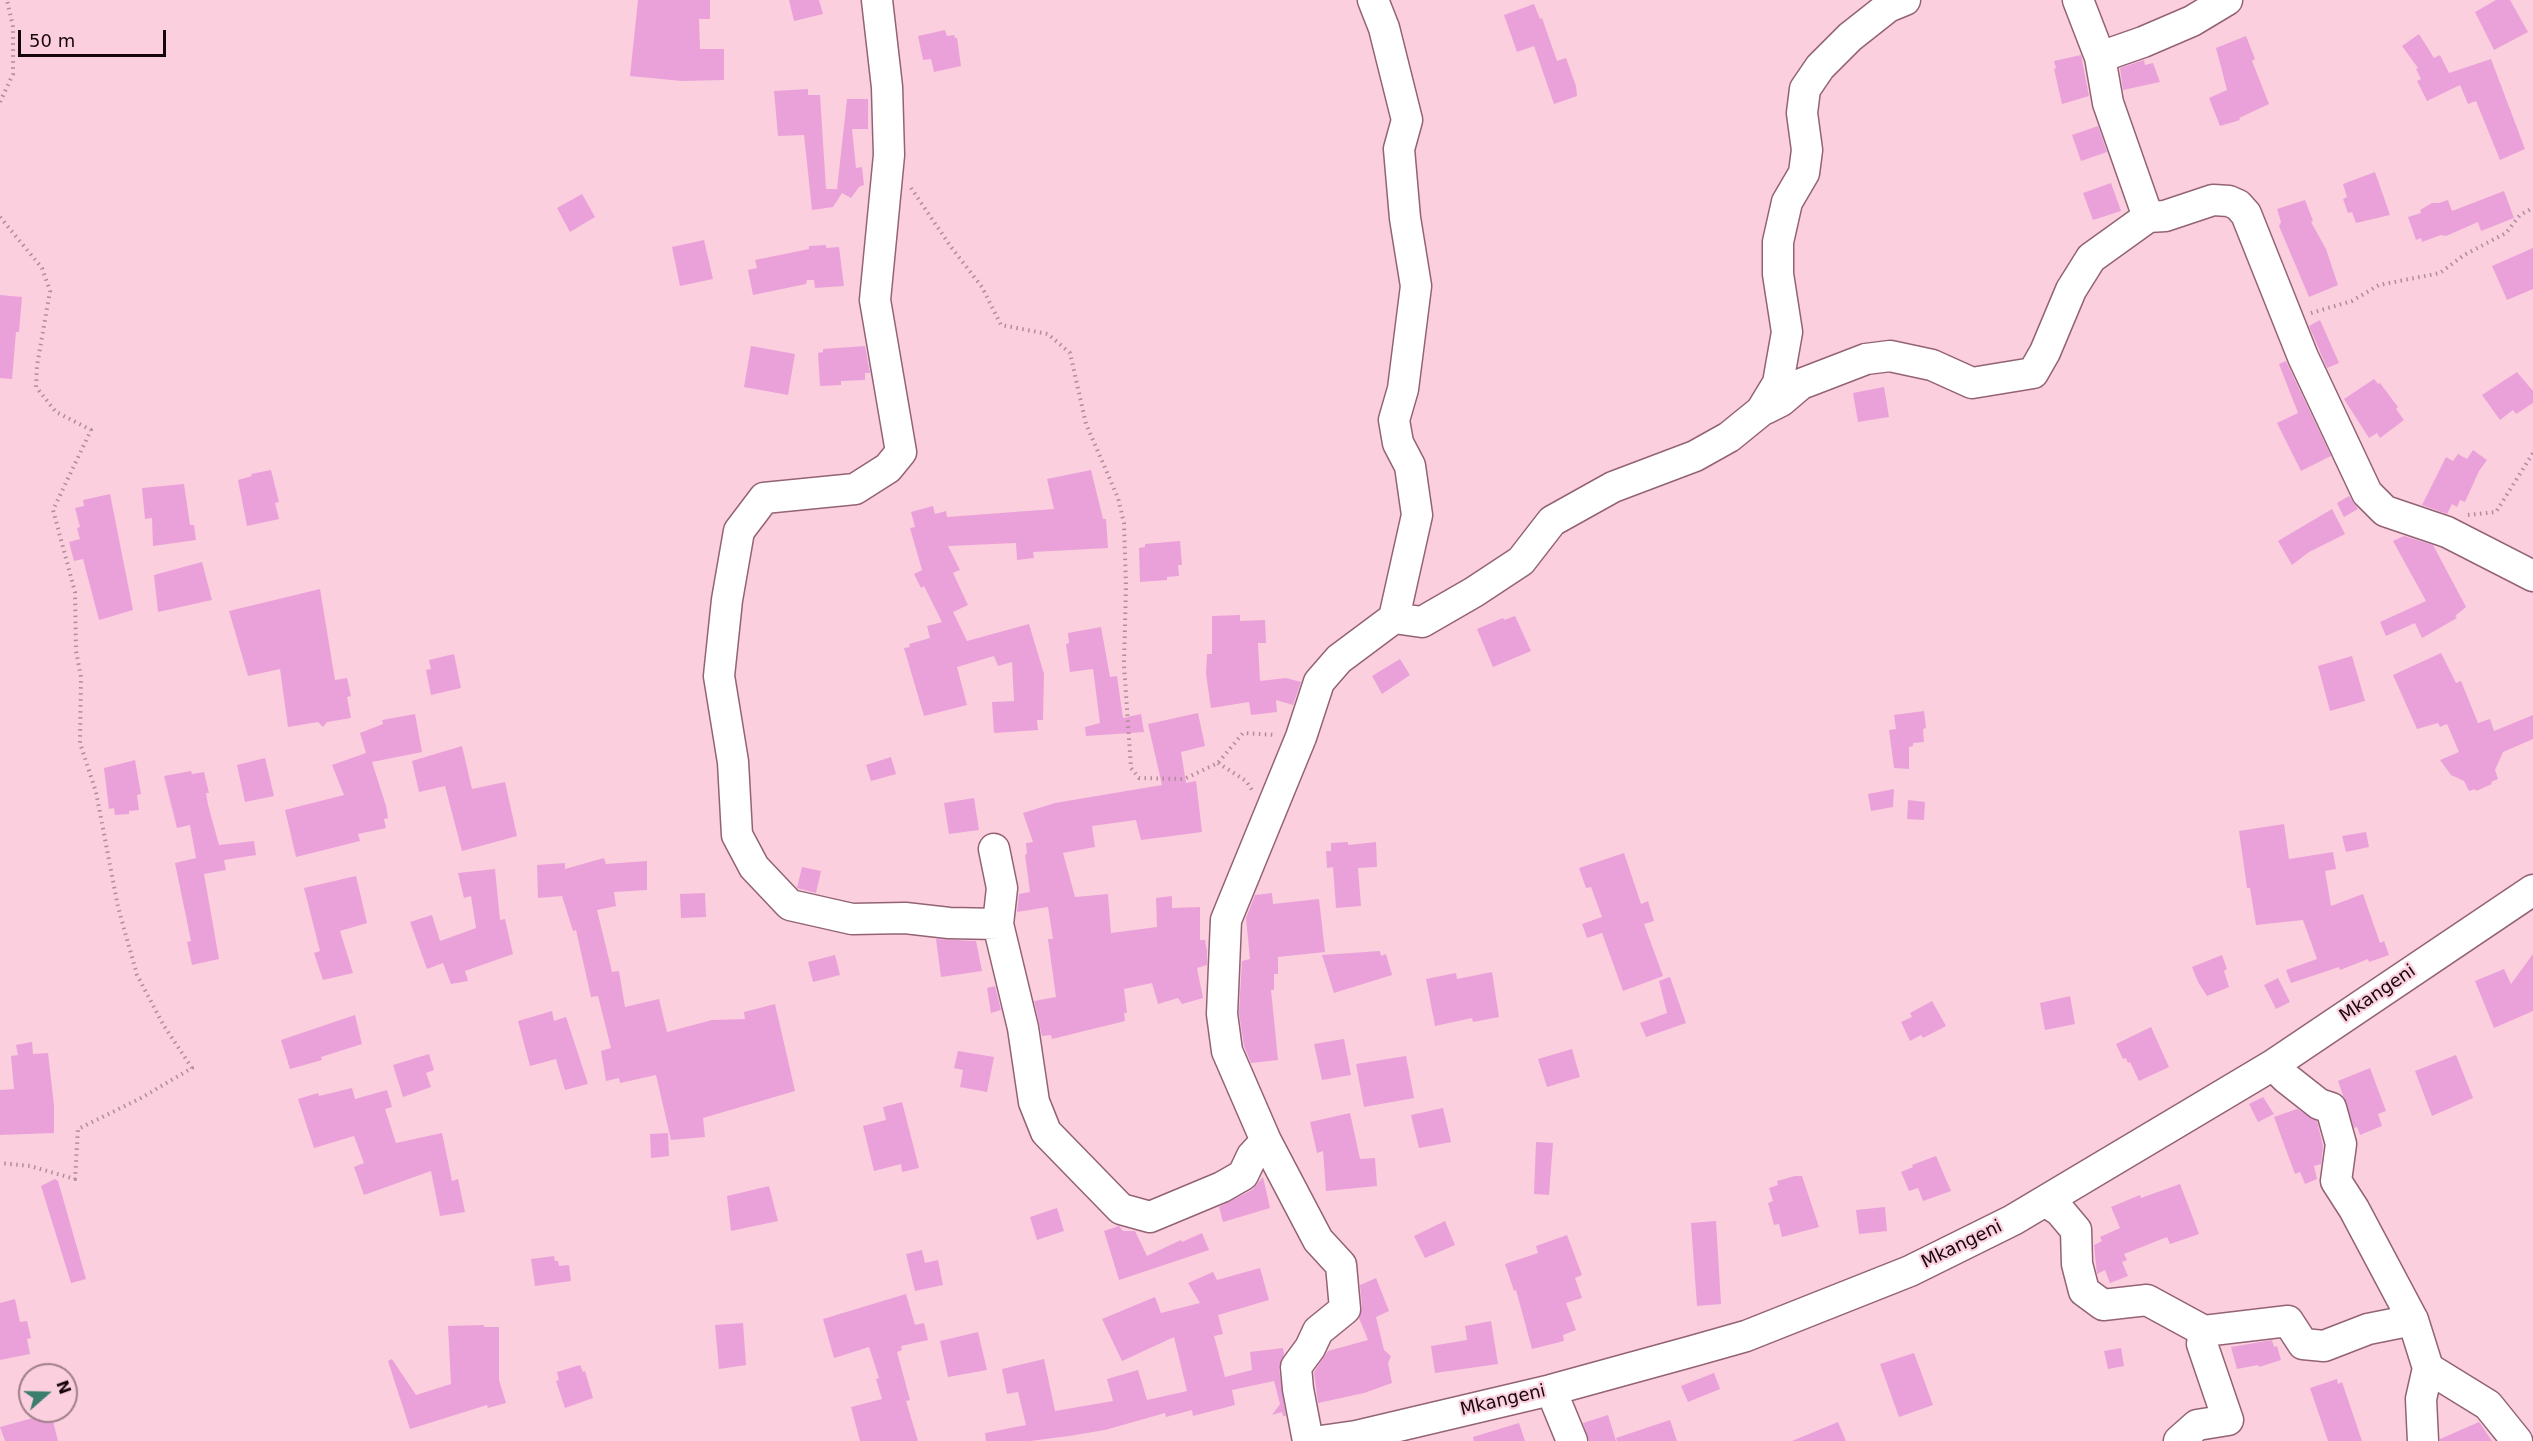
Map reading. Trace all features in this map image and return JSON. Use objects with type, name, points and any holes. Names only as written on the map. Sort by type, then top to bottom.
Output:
[{"type":"street","points":[[877,0],[887,87],[890,155],[875,300],[901,452],[888,468],[855,489],[764,498],[739,531],[727,600],[719,676],[733,762],[737,835],[754,867],[790,905],[852,919],[905,918],[949,923],[998,924]]},
{"type":"street","points":[[1308,1441],[1296,1367],[1310,1348],[1318,1331],[1345,1309],[1341,1265],[1318,1240],[1266,1142],[1227,1051],[1222,1014],[1226,920],[1301,737],[1319,682],[1339,659],[1394,618],[1417,516],[1410,466],[1398,443],[1394,420],[1403,388],[1416,286],[1405,218],[1399,148],[1407,120],[1384,28],[1373,0]]},
{"type":"street","points":[[1761,411],[1778,383],[1787,332],[1778,274],[1778,242],[1787,202],[1804,173],[1807,150],[1802,113],[1805,89],[1820,67],[1850,37],[1888,7],[1905,0]]},
{"type":"street","points":[[2078,0],[2100,57],[2108,103],[2148,217]]},
{"type":"street","points":[[2100,57],[2192,21],[2227,0]]},
{"type":"street","points":[[1394,618],[1422,622],[1521,561],[1552,522],[1613,487],[1695,456],[1729,437],[1761,411],[1781,401],[1801,384],[1866,359],[1890,356],[1932,364],[1972,383],[2033,373],[2045,352],[2071,290],[2091,258],[2148,217],[2165,216],[2213,200],[2229,201],[2238,205],[2246,214],[2287,319],[2336,430],[2367,493],[2385,511],[2447,532],[2533,576]]},
{"type":"street","points":[[994,849],[1002,888],[998,924],[1023,1028],[1035,1102],[1046,1132],[1121,1209],[1150,1217],[1222,1187],[1243,1174],[1252,1156],[1266,1142]]},
{"type":"street","name":"Mkangeni","points":[[1321,1441],[1356,1439],[1551,1390],[1746,1336],[1911,1271],[2013,1220],[2273,1065],[2533,890]]},
{"type":"street","points":[[2273,1065],[2319,1104],[2331,1108],[2341,1143],[2336,1181],[2354,1209],[2413,1320],[2428,1368],[2421,1399],[2423,1441]]},
{"type":"street","points":[[2045,1201],[2060,1211],[2076,1230],[2077,1264],[2084,1291],[2103,1305],[2147,1300],[2204,1331],[2288,1321],[2303,1344],[2324,1346],[2368,1329],[2413,1320]]},
{"type":"street","points":[[2179,1441],[2197,1425],[2228,1420],[2202,1344],[2204,1331]]},
{"type":"street","points":[[2428,1368],[2488,1405],[2517,1441]]},
{"type":"street","points":[[1551,1390],[1572,1441]]},
{"type":"path","points":[[0,102],[13,74],[13,27],[7,0]]},
{"type":"path","points":[[890,155],[951,247],[982,287],[1001,324],[1048,334],[1070,353],[1086,424],[1118,498],[1124,523],[1126,586],[1124,665],[1131,768],[1139,778],[1184,779],[1218,763],[1243,733],[1301,737]]},
{"type":"path","points":[[2287,319],[2352,301],[2379,285],[2440,273],[2463,255],[2506,233],[2520,215],[2533,208]]},
{"type":"path","points":[[0,217],[42,268],[50,291],[37,366],[36,387],[56,412],[91,430],[53,510],[75,592],[76,651],[81,677],[80,743],[96,792],[118,907],[138,975],[164,1026],[192,1068],[141,1098],[78,1129],[75,1179],[30,1166],[0,1163]]},
{"type":"path","points":[[2447,532],[2463,516],[2496,512],[2533,453]]},
{"type":"path","points":[[1218,763],[1246,781],[1269,818]]},
{"type":"building","points":[[638,0],[710,0],[710,19],[699,19],[700,49],[724,49],[724,80],[682,81],[630,76]]},
{"type":"building","points":[[789,0],[819,0],[823,14],[794,21]]},
{"type":"building","points":[[2496,0],[2510,0],[2528,32],[2494,50],[2475,12]]},
{"type":"building","points":[[1534,4],[1540,19],[1542,18],[1557,61],[1566,58],[1576,86],[1577,96],[1554,104],[1534,46],[1517,52],[1504,15]]},
{"type":"building","points":[[945,30],[947,36],[954,35],[957,38],[961,66],[934,72],[931,59],[923,60],[918,36]]},
{"type":"building","points":[[2419,34],[2434,58],[2440,55],[2449,73],[2491,59],[2525,149],[2500,160],[2476,101],[2468,104],[2460,85],[2427,101],[2417,81],[2421,79],[2416,69],[2418,68],[2402,46]]},
{"type":"building","points":[[2246,36],[2255,59],[2252,61],[2269,104],[2239,118],[2240,120],[2220,126],[2209,98],[2227,90],[2216,48]]},
{"type":"building","points":[[2081,55],[2089,96],[2062,104],[2054,61]]},
{"type":"building","points":[[2144,60],[2145,65],[2153,63],[2160,82],[2123,90],[2120,68]]},
{"type":"building","points":[[808,89],[808,95],[820,95],[826,189],[837,189],[847,99],[868,99],[868,129],[852,129],[856,168],[862,167],[864,185],[859,187],[851,198],[842,193],[833,207],[812,210],[804,135],[778,136],[774,91]]},
{"type":"building","points":[[2098,126],[2107,152],[2081,161],[2072,135]]},
{"type":"building","points":[[2375,172],[2390,215],[2356,223],[2352,212],[2348,213],[2343,199],[2347,197],[2343,184]]},
{"type":"building","points":[[2111,183],[2121,211],[2093,220],[2083,193]]},
{"type":"building","points":[[2504,191],[2514,218],[2481,231],[2478,222],[2446,236],[2441,235],[2422,242],[2421,238],[2416,240],[2408,217],[2421,213],[2420,210],[2432,203],[2448,200],[2452,211]]},
{"type":"building","points":[[582,194],[595,217],[570,232],[557,208]]},
{"type":"building","points":[[2305,200],[2313,221],[2311,222],[2326,249],[2338,285],[2309,297],[2279,226],[2281,222],[2277,209]]},
{"type":"building","points":[[704,240],[713,279],[680,286],[672,247]]},
{"type":"building","points":[[826,245],[826,248],[839,247],[844,286],[815,288],[814,280],[807,280],[806,284],[753,295],[748,270],[757,268],[755,260],[809,249],[809,246]]},
{"type":"building","points":[[2533,248],[2533,289],[2507,300],[2492,266]]},
{"type":"building","points":[[0,295],[22,297],[12,379],[0,378]]},
{"type":"building","points":[[2320,320],[2339,363],[2327,368],[2309,326]]},
{"type":"building","points":[[751,346],[795,354],[788,395],[744,387]]},
{"type":"building","points":[[865,346],[870,373],[865,373],[865,380],[841,381],[841,385],[820,386],[818,353],[823,352],[823,349]]},
{"type":"building","points":[[2286,361],[2331,456],[2301,471],[2277,423],[2298,413],[2279,364]]},
{"type":"building","points":[[2517,372],[2533,391],[2533,403],[2516,414],[2513,410],[2500,420],[2482,395]]},
{"type":"building","points":[[2374,379],[2378,384],[2380,383],[2398,407],[2396,409],[2404,420],[2380,438],[2377,433],[2369,438],[2344,399]]},
{"type":"building","points":[[1884,387],[1889,417],[1858,422],[1853,393]]},
{"type":"building","points":[[2473,450],[2487,460],[2479,471],[2465,502],[2460,500],[2457,507],[2452,504],[2447,514],[2422,505],[2446,457],[2453,461],[2458,454],[2467,459]]},
{"type":"building","points":[[271,470],[279,502],[275,503],[279,519],[247,526],[238,480],[252,476],[251,474]]},
{"type":"building","points":[[1091,470],[1103,519],[1106,519],[1108,548],[1033,552],[1034,558],[1017,560],[1016,543],[948,546],[960,570],[953,573],[968,605],[953,612],[967,641],[1029,624],[1044,674],[1043,720],[1037,720],[1038,730],[994,733],[992,702],[1014,701],[1012,662],[998,666],[994,656],[957,667],[967,705],[924,716],[904,648],[910,647],[909,644],[930,638],[927,626],[942,622],[924,586],[921,588],[914,574],[922,570],[910,528],[915,527],[911,512],[933,506],[935,514],[946,511],[947,517],[1054,509],[1047,479]]},
{"type":"building","points":[[184,484],[190,525],[194,525],[196,540],[153,546],[152,518],[145,519],[142,488]]},
{"type":"building","points":[[110,494],[133,610],[99,620],[83,559],[74,561],[69,542],[80,539],[77,528],[80,527],[75,508],[84,506],[83,500]]},
{"type":"building","points":[[2349,496],[2358,509],[2344,517],[2337,503]]},
{"type":"building","points":[[2332,509],[2345,534],[2309,552],[2292,565],[2278,541]]},
{"type":"building","points":[[2404,536],[2433,545],[2466,607],[2455,616],[2457,618],[2422,638],[2415,623],[2386,636],[2380,622],[2426,601],[2393,541]]},
{"type":"building","points":[[1180,541],[1182,565],[1178,565],[1179,576],[1167,577],[1167,580],[1140,582],[1139,548],[1145,547],[1145,544]]},
{"type":"building","points":[[202,562],[212,600],[158,612],[154,575]]},
{"type":"building","points":[[320,589],[335,680],[347,678],[351,696],[347,697],[351,718],[327,722],[323,727],[318,722],[288,727],[280,669],[248,676],[229,611]]},
{"type":"building","points":[[1240,615],[1240,621],[1265,620],[1266,643],[1258,643],[1260,681],[1286,678],[1301,682],[1293,705],[1276,700],[1277,712],[1251,715],[1249,702],[1211,708],[1206,674],[1207,654],[1212,654],[1212,616]]},
{"type":"building","points":[[1515,616],[1531,651],[1493,667],[1477,629],[1503,618],[1504,620]]},
{"type":"building","points":[[1101,627],[1110,677],[1117,676],[1123,718],[1141,714],[1144,732],[1086,736],[1085,727],[1100,723],[1093,669],[1070,672],[1066,644],[1069,643],[1068,633]]},
{"type":"building","points":[[2441,653],[2456,683],[2461,681],[2478,723],[2490,719],[2494,731],[2533,715],[2533,739],[2503,752],[2495,770],[2498,779],[2476,791],[2475,789],[2469,791],[2464,781],[2451,775],[2440,760],[2459,752],[2447,724],[2440,727],[2438,723],[2417,729],[2393,675]]},
{"type":"building","points":[[454,654],[461,688],[431,695],[426,670],[431,669],[429,660]]},
{"type":"building","points":[[2352,656],[2365,701],[2330,711],[2318,666]]},
{"type":"building","points":[[1400,659],[1410,675],[1382,694],[1372,676]]},
{"type":"building","points":[[1924,711],[1926,728],[1923,729],[1924,742],[1913,743],[1913,746],[1909,747],[1909,769],[1894,768],[1889,730],[1896,729],[1894,715]]},
{"type":"building","points":[[1198,713],[1205,746],[1181,752],[1186,783],[1196,781],[1202,832],[1141,840],[1136,820],[1092,826],[1095,847],[1063,853],[1075,897],[1108,894],[1111,933],[1157,927],[1156,898],[1172,896],[1172,908],[1200,907],[1200,940],[1205,940],[1207,951],[1207,965],[1197,968],[1203,998],[1182,1004],[1178,998],[1158,1004],[1152,983],[1124,989],[1127,1013],[1124,1013],[1125,1021],[1052,1039],[1051,1035],[1042,1036],[1034,1001],[1056,997],[1048,939],[1053,939],[1048,907],[1017,912],[1019,894],[1030,892],[1025,855],[1027,854],[1026,843],[1033,842],[1023,813],[1055,803],[1162,785],[1148,724]]},
{"type":"building","points":[[415,714],[422,752],[372,762],[386,806],[388,818],[384,819],[386,828],[358,834],[360,841],[296,857],[285,810],[344,795],[332,765],[366,753],[360,733],[383,724],[382,720]]},
{"type":"building","points":[[462,746],[472,789],[505,782],[517,836],[462,851],[445,786],[419,792],[412,761]]},
{"type":"building","points":[[891,757],[896,774],[871,781],[866,765]]},
{"type":"building","points":[[265,758],[274,796],[245,802],[237,765]]},
{"type":"building","points":[[135,760],[141,794],[137,795],[139,810],[129,811],[129,814],[115,815],[114,808],[109,809],[104,768]]},
{"type":"building","points":[[191,771],[192,774],[204,772],[209,793],[206,793],[208,805],[219,845],[254,841],[256,855],[224,860],[226,870],[204,874],[219,959],[192,965],[187,942],[191,941],[175,863],[196,858],[190,825],[177,828],[164,776]]},
{"type":"building","points":[[1894,789],[1893,807],[1871,811],[1868,794]]},
{"type":"building","points":[[974,798],[979,830],[949,834],[944,803]]},
{"type":"building","points":[[1908,800],[1925,802],[1924,820],[1907,819]]},
{"type":"building","points":[[2284,824],[2289,859],[2333,852],[2336,869],[2325,871],[2331,906],[2363,894],[2380,943],[2384,941],[2389,955],[2369,962],[2368,959],[2340,970],[2339,967],[2291,983],[2286,970],[2317,959],[2303,920],[2256,925],[2250,888],[2247,888],[2239,831]]},
{"type":"building","points":[[2366,832],[2369,847],[2346,852],[2342,836]]},
{"type":"building","points":[[1348,842],[1348,845],[1376,842],[1377,867],[1358,868],[1361,906],[1336,908],[1333,867],[1327,868],[1326,851],[1331,851],[1331,843]]},
{"type":"building","points":[[1624,853],[1641,904],[1648,901],[1654,921],[1644,924],[1663,976],[1623,991],[1602,933],[1587,938],[1582,924],[1602,917],[1591,887],[1586,888],[1579,868]]},
{"type":"building","points":[[604,858],[606,864],[647,861],[647,890],[614,892],[616,906],[597,910],[612,972],[619,971],[625,1007],[659,999],[667,1032],[712,1020],[745,1019],[744,1012],[775,1004],[795,1091],[703,1118],[705,1137],[671,1140],[656,1075],[620,1083],[619,1078],[606,1081],[601,1051],[611,1048],[598,996],[591,997],[576,930],[573,931],[562,896],[538,898],[537,865],[565,863],[565,869]]},
{"type":"building","points":[[802,867],[821,871],[816,893],[797,888]]},
{"type":"building","points":[[495,869],[500,920],[505,919],[513,954],[465,971],[468,981],[451,984],[443,963],[427,969],[410,922],[432,915],[440,941],[476,928],[471,896],[464,898],[458,873]]},
{"type":"building","points":[[356,876],[367,923],[340,931],[353,973],[323,980],[314,953],[320,951],[304,888]]},
{"type":"building","points":[[705,893],[706,917],[681,918],[680,894]]},
{"type":"building","points":[[1272,893],[1273,904],[1319,899],[1325,952],[1278,957],[1278,974],[1274,974],[1274,990],[1271,990],[1278,1060],[1251,1063],[1244,1046],[1239,1013],[1242,961],[1250,959],[1246,918],[1255,895]]},
{"type":"building","points":[[936,939],[976,941],[982,971],[941,977]]},
{"type":"building","points":[[1380,951],[1381,956],[1386,954],[1392,975],[1334,993],[1322,955]]},
{"type":"building","points":[[2533,954],[2533,1011],[2494,1028],[2475,981],[2504,969],[2511,984]]},
{"type":"building","points":[[835,955],[840,975],[813,982],[808,962]]},
{"type":"building","points":[[2222,955],[2227,969],[2224,971],[2229,987],[2207,996],[2192,967]]},
{"type":"building","points":[[1492,972],[1499,1017],[1473,1022],[1472,1018],[1435,1026],[1426,979],[1456,973],[1457,979]]},
{"type":"building","points":[[1670,977],[1686,1023],[1646,1037],[1640,1023],[1667,1013],[1659,981]]},
{"type":"building","points":[[2278,978],[2290,1002],[2276,1009],[2264,985]]},
{"type":"building","points":[[995,986],[1001,1010],[991,1013],[987,988]]},
{"type":"building","points":[[2070,996],[2075,1024],[2045,1030],[2040,1003]]},
{"type":"building","points":[[1932,1001],[1946,1026],[1923,1038],[1921,1035],[1910,1041],[1901,1022],[1912,1017],[1910,1013]]},
{"type":"building","points":[[552,1011],[554,1021],[566,1017],[588,1084],[565,1090],[556,1059],[530,1066],[518,1021]]},
{"type":"building","points":[[355,1015],[362,1044],[321,1057],[322,1060],[290,1069],[281,1040]]},
{"type":"building","points":[[2151,1027],[2169,1067],[2139,1081],[2130,1062],[2128,1063],[2126,1058],[2123,1059],[2116,1044]]},
{"type":"building","points":[[1344,1039],[1351,1075],[1322,1080],[1314,1044]]},
{"type":"building","points":[[32,1042],[33,1054],[48,1053],[54,1105],[54,1133],[0,1135],[0,1090],[14,1089],[11,1056],[18,1055],[16,1045]]},
{"type":"building","points":[[1572,1049],[1580,1077],[1547,1087],[1538,1059]]},
{"type":"building","points":[[958,1051],[994,1057],[987,1092],[960,1087],[963,1070],[954,1068]]},
{"type":"building","points":[[429,1054],[434,1070],[426,1073],[431,1087],[403,1097],[393,1065]]},
{"type":"building","points":[[2456,1055],[2473,1098],[2432,1116],[2415,1071]]},
{"type":"building","points":[[1406,1056],[1414,1098],[1364,1107],[1356,1064]]},
{"type":"building","points":[[2370,1068],[2386,1111],[2378,1114],[2382,1126],[2360,1135],[2357,1127],[2354,1128],[2338,1081]]},
{"type":"building","points":[[352,1088],[355,1099],[387,1090],[392,1107],[385,1109],[396,1143],[442,1133],[452,1181],[458,1179],[465,1212],[440,1216],[431,1171],[364,1195],[354,1167],[364,1163],[354,1136],[314,1148],[298,1099],[318,1093],[319,1096]]},
{"type":"building","points":[[2263,1097],[2274,1114],[2258,1122],[2249,1104]]},
{"type":"building","points":[[902,1102],[919,1168],[902,1172],[901,1164],[874,1171],[863,1126],[886,1120],[883,1107]]},
{"type":"building","points":[[1443,1108],[1451,1142],[1419,1148],[1411,1115]]},
{"type":"building","points":[[2297,1109],[2317,1121],[2323,1146],[2321,1164],[2314,1166],[2317,1179],[2305,1184],[2300,1172],[2295,1174],[2274,1117]]},
{"type":"building","points":[[1350,1113],[1360,1159],[1375,1158],[1377,1186],[1326,1191],[1323,1151],[1317,1153],[1310,1122]]},
{"type":"building","points":[[668,1133],[669,1156],[651,1158],[650,1134]]},
{"type":"building","points":[[1536,1142],[1553,1143],[1549,1195],[1534,1194]]},
{"type":"building","points":[[1936,1156],[1951,1191],[1923,1201],[1918,1188],[1909,1191],[1901,1172]]},
{"type":"building","points":[[1802,1176],[1819,1227],[1782,1237],[1779,1224],[1774,1225],[1768,1203],[1773,1201],[1769,1188],[1778,1185],[1777,1181]]},
{"type":"building","points":[[1263,1177],[1270,1208],[1223,1222],[1219,1207],[1252,1190]]},
{"type":"building","points":[[55,1179],[58,1181],[86,1279],[71,1283],[41,1186]]},
{"type":"building","points":[[2180,1184],[2199,1234],[2170,1244],[2167,1237],[2124,1254],[2127,1260],[2122,1262],[2128,1276],[2110,1283],[2105,1270],[2097,1274],[2094,1245],[2102,1241],[2100,1237],[2120,1228],[2111,1207],[2140,1195],[2141,1198]]},
{"type":"building","points":[[769,1186],[778,1221],[731,1231],[727,1196]]},
{"type":"building","points":[[1885,1207],[1887,1231],[1859,1234],[1856,1210]]},
{"type":"building","points":[[1057,1208],[1064,1231],[1037,1240],[1030,1217]]},
{"type":"building","points":[[1445,1221],[1455,1245],[1425,1258],[1414,1236]]},
{"type":"building","points":[[1716,1221],[1721,1304],[1697,1306],[1691,1223]]},
{"type":"building","points":[[1119,1226],[1123,1231],[1135,1231],[1147,1256],[1202,1233],[1209,1250],[1119,1280],[1104,1231]]},
{"type":"building","points":[[1567,1235],[1582,1275],[1575,1278],[1582,1298],[1566,1303],[1576,1330],[1563,1335],[1564,1341],[1532,1349],[1516,1290],[1514,1291],[1505,1264],[1538,1253],[1536,1246]]},
{"type":"building","points":[[922,1250],[925,1263],[938,1260],[943,1285],[915,1291],[906,1254]]},
{"type":"building","points":[[554,1256],[559,1266],[569,1265],[571,1281],[535,1286],[531,1259]]},
{"type":"building","points":[[1260,1268],[1269,1300],[1218,1315],[1223,1334],[1214,1336],[1225,1377],[1252,1370],[1250,1352],[1283,1348],[1284,1354],[1279,1369],[1286,1416],[1283,1416],[1282,1412],[1272,1415],[1280,1404],[1274,1381],[1232,1390],[1235,1405],[1193,1416],[1192,1410],[1166,1417],[1165,1413],[1105,1430],[1069,1436],[1030,1441],[986,1441],[985,1433],[1026,1425],[1018,1392],[1007,1394],[1002,1369],[1044,1359],[1055,1411],[1113,1401],[1107,1379],[1138,1370],[1147,1400],[1187,1391],[1174,1337],[1122,1361],[1102,1319],[1155,1297],[1161,1313],[1200,1303],[1188,1283],[1213,1272],[1217,1280]]},
{"type":"building","points":[[1376,1278],[1389,1311],[1376,1317],[1384,1350],[1391,1356],[1388,1363],[1392,1383],[1364,1393],[1318,1403],[1314,1372],[1328,1351],[1368,1340],[1359,1318],[1362,1307],[1360,1285]]},
{"type":"building","points":[[906,1294],[915,1325],[924,1323],[928,1340],[901,1346],[902,1350],[897,1352],[910,1400],[906,1401],[918,1441],[860,1441],[851,1407],[882,1399],[876,1379],[879,1378],[869,1347],[834,1358],[823,1319]]},
{"type":"building","points":[[15,1299],[20,1322],[27,1321],[31,1338],[27,1339],[30,1354],[0,1360],[0,1303]]},
{"type":"building","points":[[1491,1321],[1498,1364],[1435,1373],[1431,1346],[1467,1340],[1465,1326]]},
{"type":"building","points":[[743,1323],[746,1365],[719,1369],[715,1325]]},
{"type":"building","points":[[484,1325],[484,1327],[499,1327],[499,1380],[506,1403],[488,1408],[487,1405],[410,1429],[388,1361],[392,1359],[416,1395],[451,1384],[448,1326]]},
{"type":"building","points":[[978,1332],[987,1370],[948,1377],[940,1341]]},
{"type":"building","points":[[2272,1340],[2274,1347],[2277,1346],[2281,1360],[2259,1367],[2258,1365],[2237,1369],[2231,1347]]},
{"type":"building","points":[[2121,1348],[2124,1366],[2108,1369],[2104,1351]]},
{"type":"building","points":[[1914,1353],[1933,1405],[1899,1417],[1880,1364]]},
{"type":"building","points":[[580,1365],[583,1372],[585,1371],[593,1398],[565,1408],[556,1381],[559,1380],[557,1372]]},
{"type":"building","points":[[1714,1373],[1720,1389],[1688,1402],[1681,1386]]},
{"type":"building","points":[[2337,1379],[2338,1384],[2342,1382],[2362,1441],[2328,1441],[2310,1388]]},
{"type":"building","points":[[1608,1415],[1616,1441],[1589,1441],[1583,1423]]},
{"type":"building","points":[[1670,1420],[1677,1441],[1617,1441],[1616,1438]]},
{"type":"building","points":[[18,1422],[54,1423],[58,1441],[5,1441],[0,1427]]},
{"type":"building","points":[[1838,1422],[1846,1441],[1792,1441]]},
{"type":"building","points":[[2479,1422],[2492,1441],[2440,1441],[2440,1439]]},
{"type":"building","points":[[1519,1423],[1525,1441],[1474,1441],[1473,1437]]}]
